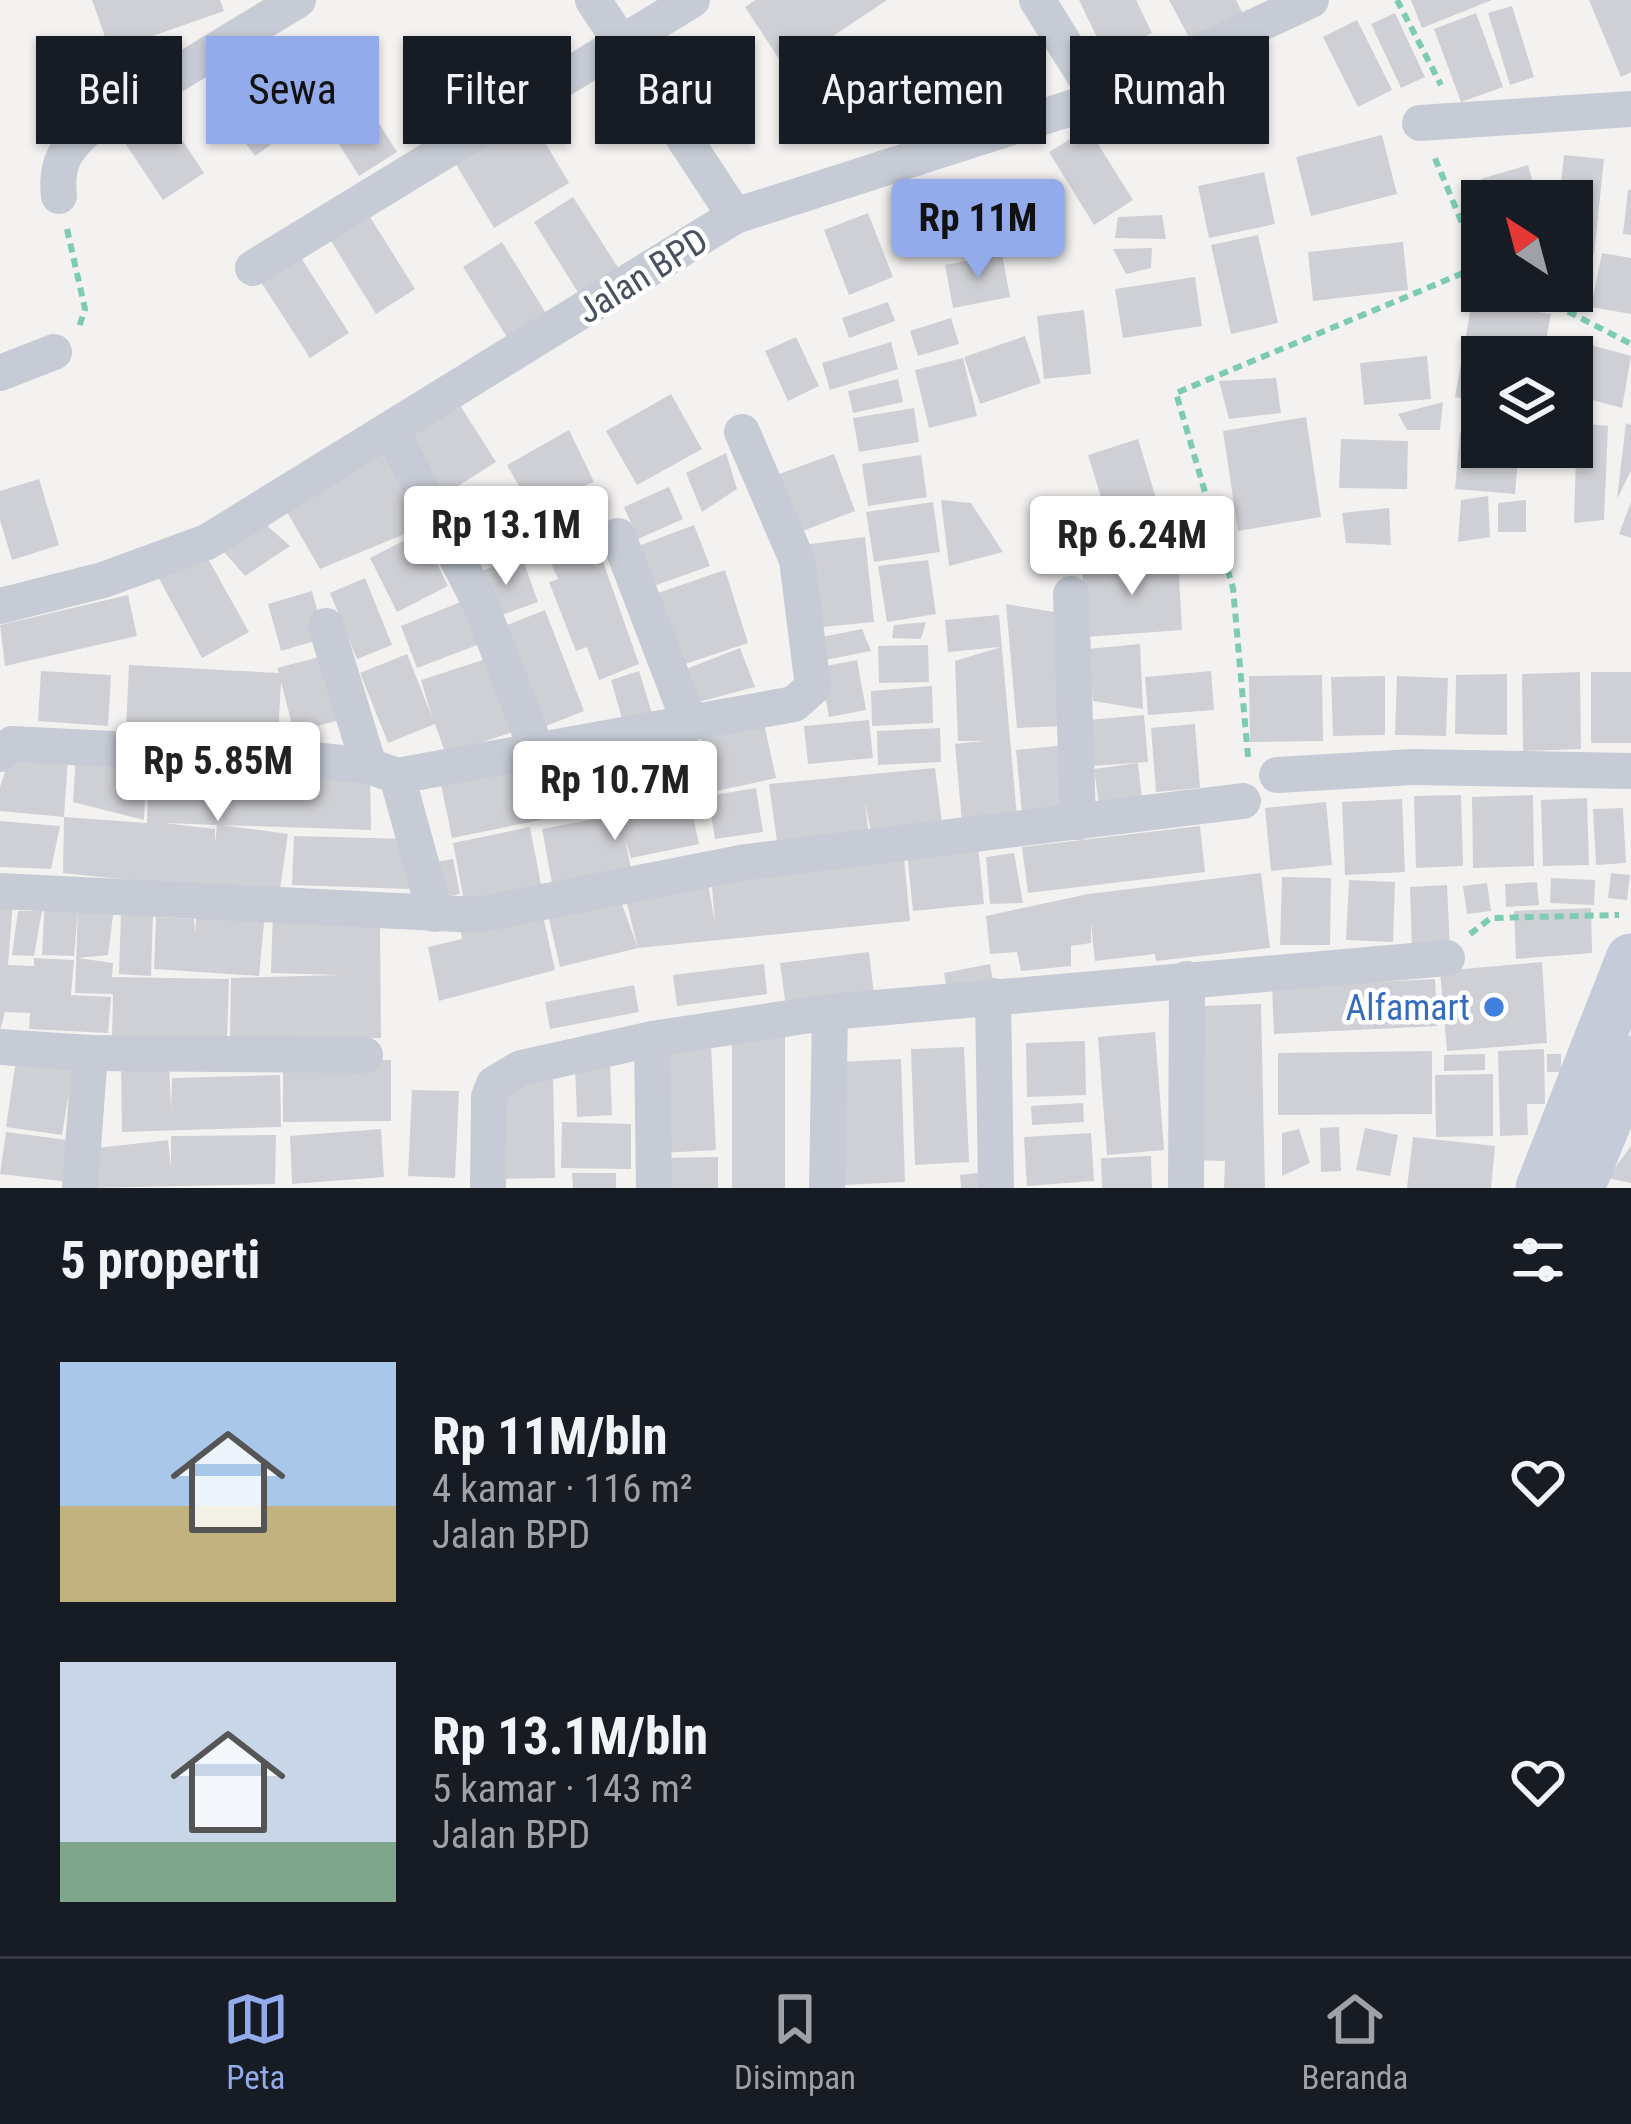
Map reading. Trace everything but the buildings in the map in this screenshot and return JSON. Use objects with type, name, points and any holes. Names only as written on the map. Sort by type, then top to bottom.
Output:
[{"type":"main road","points":[[1541,1188],[1631,958]]},
{"type":"main road","points":[[1579,1188],[1631,1061]]},
{"type":"street","points":[[59,196],[56,171],[68,145],[91,126],[298,0]]},
{"type":"street","points":[[593,0],[615,36]]},
{"type":"street","points":[[636,36],[692,0]]},
{"type":"street","name":"Jalan BPD","points":[[1235,36],[1312,0]]},
{"type":"street","points":[[1040,1],[1070,51]]},
{"type":"street","points":[[253,268],[595,62]]},
{"type":"street","name":"Jalan BPD","points":[[0,606],[174,557],[392,432],[735,216],[1070,108]]},
{"type":"street","points":[[1420,123],[1631,109]]},
{"type":"street","points":[[687,144],[735,216]]},
{"type":"street","points":[[0,373],[54,352]]},
{"type":"street","points":[[392,432],[480,603],[537,751]]},
{"type":"street","points":[[0,754],[12,744],[383,771],[537,751],[794,704],[813,687],[797,560],[742,432]]},
{"type":"street","points":[[618,536],[690,724]]},
{"type":"street","points":[[1070,594],[1078,822]]},
{"type":"street","points":[[326,626],[435,914]]},
{"type":"street","points":[[1277,775],[1414,767],[1631,771]]},
{"type":"street","points":[[0,892],[477,915],[746,862],[1243,800]]},
{"type":"street","points":[[488,1188],[489,1097],[494,1084],[521,1068],[652,1039],[830,1012],[1447,958]]},
{"type":"street","points":[[1186,1188],[1187,980]]},
{"type":"street","points":[[993,996],[996,1188]]},
{"type":"street","points":[[827,1188],[830,1012]]},
{"type":"street","points":[[652,1039],[653,1188]]},
{"type":"street","points":[[0,1047],[90,1053],[365,1055]]},
{"type":"street","points":[[80,1188],[90,1053]]},
{"type":"path","points":[[1397,0],[1442,83],[1420,123],[1461,220]]},
{"type":"path","points":[[54,352],[79,329],[85,309],[59,196]]},
{"type":"path","points":[[1243,800],[1250,782],[1234,588],[1176,393],[1461,275]]},
{"type":"path","points":[[1569,312],[1631,344]]},
{"type":"path","points":[[1447,958],[1491,918],[1631,915]]},
{"type":"place","name":"Alfamart","points":[[1494,1007]]}]
